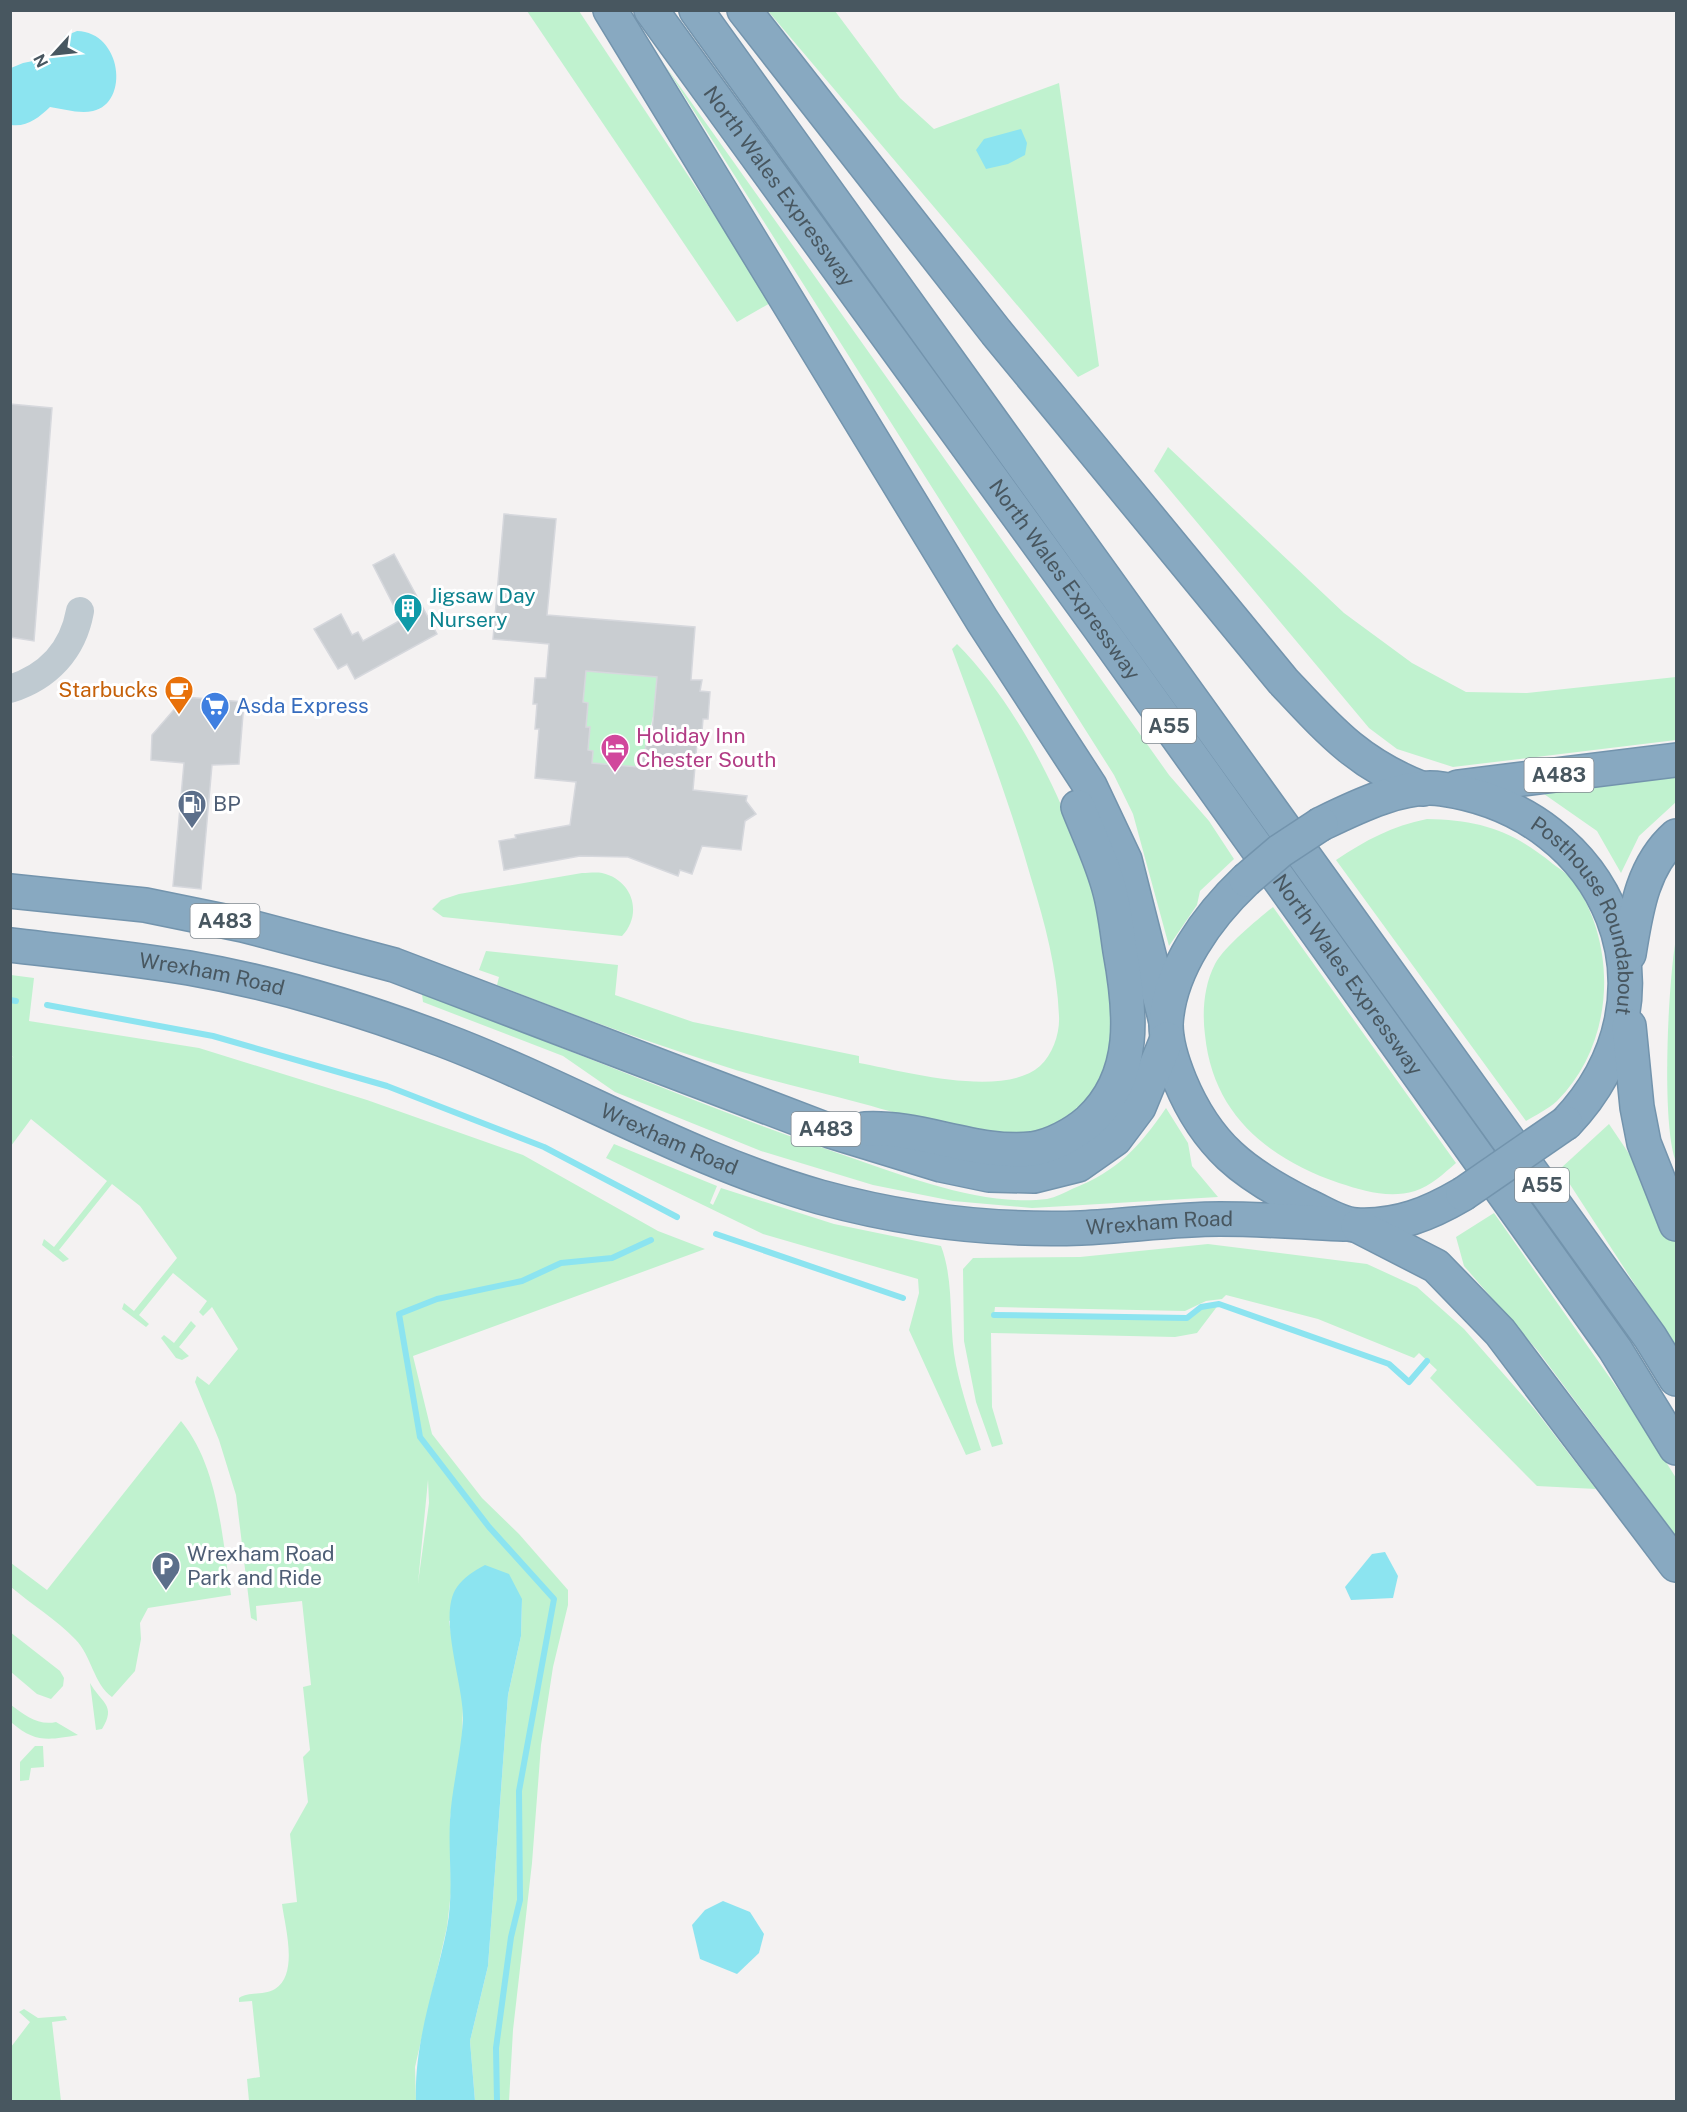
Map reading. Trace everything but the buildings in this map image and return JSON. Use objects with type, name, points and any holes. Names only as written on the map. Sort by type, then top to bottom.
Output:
[{"type":"highway","points":[[610,10],[982,620],[1090,786],[1125,860],[1166,1030],[1190,1106],[1206,1131],[1224,1152],[1257,1177],[1436,1266],[1500,1332],[1677,1564]]},
{"type":"highway","name":"North Wales Expressway","points":[[651,10],[1099,627],[1615,1349],[1677,1448]]},
{"type":"highway","name":"North Wales Expressway","points":[[696,10],[1432,1032],[1650,1337],[1677,1379]]},
{"type":"highway","points":[[744,10],[996,332],[1275,673],[1324,725],[1363,759],[1389,776],[1432,789]]},
{"type":"highway","points":[[830,1131],[891,1128],[981,1146],[1032,1149],[1065,1137],[1082,1127],[1104,1107],[1119,1080],[1127,1049],[1129,1000],[1110,891],[1076,802],[982,620]]},
{"type":"highway","name":"A483","points":[[1432,789],[1677,760]]},
{"type":"highway","name":"Posthouse Roundabout","points":[[1166,1030],[1179,971],[1218,907],[1280,851],[1321,824],[1386,796],[1432,789],[1506,808],[1538,823],[1569,847],[1593,876],[1615,916],[1629,959],[1628,1007],[1620,1040],[1608,1069],[1590,1099],[1566,1123],[1463,1194],[1433,1212],[1400,1223],[1351,1225]]},
{"type":"highway","points":[[1629,959],[1637,907],[1648,873],[1666,845],[1677,836]]},
{"type":"highway","name":"A483","points":[[10,891],[145,905],[243,925],[394,964],[830,1131],[940,1165],[989,1175],[1034,1176],[1078,1165],[1115,1139],[1139,1107],[1166,1030]]},
{"type":"highway","name":"Wrexham Road","points":[[10,945],[183,967],[290,991],[443,1040],[558,1088],[732,1166],[819,1196],[895,1214],[963,1223],[1036,1228],[1218,1219],[1351,1225]]},
{"type":"highway","points":[[1628,1007],[1633,1071],[1644,1143],[1677,1224]]},
{"type":"street","points":[[10,689],[39,676],[64,652],[76,633],[80,611]]},
{"type":"green space","points":[[527,11],[579,11],[772,302],[737,322]]},
{"type":"green space","points":[[768,11],[835,11],[900,98],[934,129],[1059,83],[1099,366],[1078,377]]},
{"type":"green space","points":[[664,64],[1169,775],[1209,821],[1234,859],[1200,891],[1197,905],[1169,946],[1133,814],[1114,775]]},
{"type":"green space","points":[[1168,447],[1344,613],[1412,663],[1466,692],[1527,693],[1676,677],[1676,740],[1453,767],[1397,749],[1369,728],[1154,471]]},
{"type":"green space","points":[[957,644],[984,674],[1009,708],[1052,784],[1085,866],[1108,945],[1112,966],[1115,1046],[1093,1099],[1077,1115],[1048,1132],[1029,1136],[982,1133],[931,1123],[749,1074],[657,1044],[497,985],[499,977],[479,970],[486,951],[618,965],[615,995],[693,1022],[859,1056],[859,1063],[926,1076],[978,1082],[1002,1081],[1023,1076],[1040,1066],[1055,1043],[1058,1029],[1058,998],[1050,946],[1013,820],[952,649]]},
{"type":"green space","points":[[586,671],[661,677],[645,755],[640,755],[638,767],[592,763],[593,751],[588,750],[590,727],[586,727],[588,703],[583,702]]},
{"type":"green space","points":[[1676,777],[1676,802],[1639,836],[1621,873],[1597,831],[1544,794]]},
{"type":"green space","points":[[1427,819],[1479,825],[1509,835],[1538,852],[1570,877],[1589,908],[1598,936],[1603,965],[1604,995],[1599,1024],[1590,1052],[1576,1078],[1557,1101],[1526,1121],[1336,860],[1380,835]]},
{"type":"green space","points":[[582,873],[602,873],[613,877],[627,890],[633,908],[632,918],[622,936],[443,917],[432,909],[441,900],[459,894]]},
{"type":"green space","points":[[1273,907],[1456,1163],[1426,1186],[1405,1193],[1377,1193],[1358,1189],[1313,1173],[1267,1146],[1248,1129],[1232,1110],[1219,1088],[1210,1063],[1205,1035],[1204,1008],[1208,981],[1215,964],[1226,949]]},
{"type":"green space","points":[[1676,939],[1676,1162],[1671,1144],[1667,1053]]},
{"type":"green space","points":[[11,975],[34,978],[29,1021],[199,1048],[367,1100],[523,1155],[658,1231],[705,1249],[413,1356],[432,1434],[482,1498],[519,1534],[568,1590],[568,1605],[553,1667],[541,1745],[532,1863],[513,2030],[509,2101],[475,2101],[470,2041],[488,1966],[508,1695],[521,1636],[522,1599],[449,1621],[463,1703],[462,1740],[450,1819],[451,1892],[447,1927],[415,2067],[416,2101],[249,2101],[247,2079],[260,2077],[252,2001],[239,2002],[239,1998],[275,1989],[287,1973],[289,1950],[282,1904],[297,1902],[290,1834],[308,1802],[303,1757],[310,1750],[303,1687],[311,1685],[302,1601],[256,1606],[257,1621],[251,1618],[236,1495],[219,1440],[195,1382],[197,1376],[209,1385],[238,1349],[212,1307],[203,1316],[199,1312],[207,1301],[173,1273],[139,1315],[149,1324],[146,1327],[122,1309],[124,1303],[134,1311],[177,1258],[140,1206],[112,1184],[59,1250],[69,1259],[63,1262],[42,1245],[44,1239],[54,1247],[107,1181],[31,1119],[11,1146],[10,1055],[14,1058],[10,1054]],"holes":[[[428,1479],[429,1503],[418,1583]]]},
{"type":"green space","points":[[422,994],[795,1138],[921,1181],[998,1199],[1047,1199],[1088,1182],[1115,1166],[1137,1146],[1166,1108],[1188,1143],[1192,1166],[1218,1197],[1032,1208],[953,1201],[873,1185],[761,1151],[615,1092],[563,1056],[423,1002]]},
{"type":"green space","points":[[1609,1124],[1642,1173],[1676,1238],[1676,1348],[1560,1169]]},
{"type":"green space","points":[[614,1144],[717,1186],[710,1203],[713,1205],[721,1188],[834,1224],[941,1246],[950,1290],[956,1365],[981,1450],[966,1455],[909,1330],[919,1293],[918,1279],[763,1234],[606,1158]]},
{"type":"green space","points":[[1494,1213],[1641,1422],[1676,1478],[1676,1536],[1538,1351],[1464,1266],[1456,1237]]},
{"type":"green space","points":[[1208,1244],[1367,1264],[1417,1287],[1464,1329],[1536,1411],[1596,1489],[1537,1486],[1430,1378],[1437,1370],[1419,1353],[1414,1358],[1318,1319],[1226,1295],[1222,1299],[1206,1301],[1185,1311],[995,1307],[994,1315],[1186,1318],[1201,1307],[1219,1304],[1197,1333],[1175,1337],[991,1333],[992,1407],[1003,1444],[992,1447],[976,1402],[964,1341],[963,1269],[973,1258],[1080,1257]]},
{"type":"green space","points":[[191,1321],[196,1326],[179,1347],[189,1356],[182,1360],[176,1358],[161,1338],[164,1335],[174,1343]]},
{"type":"green space","points":[[181,1421],[194,1439],[211,1481],[217,1504],[231,1595],[148,1608],[140,1623],[141,1639],[135,1671],[112,1697],[96,1677],[85,1653],[75,1639],[11,1587],[11,1563],[47,1590]]},
{"type":"green space","points":[[10,1632],[60,1671],[64,1678],[63,1686],[51,1699],[37,1694],[11,1672]]},
{"type":"green space","points":[[90,1683],[108,1709],[102,1729],[96,1730]]},
{"type":"green space","points":[[11,1705],[32,1719],[49,1723],[56,1722],[78,1735],[50,1739],[28,1734],[12,1723]]},
{"type":"green space","points":[[35,1746],[43,1746],[44,1767],[31,1768],[29,1780],[20,1781],[20,1762]]},
{"type":"green space","points":[[24,2009],[38,2018],[65,2016],[67,2020],[52,2022],[61,2101],[11,2101],[11,2047],[30,2022],[19,2012]]},
{"type":"water","points":[[77,31],[92,34],[104,43],[112,55],[116,68],[116,82],[112,95],[105,105],[88,112],[50,107],[28,123],[11,125],[11,68],[53,57],[65,36]]},
{"type":"water","points":[[1021,129],[1027,143],[1025,155],[1008,164],[986,169],[976,150],[984,139]]},
{"type":"water","points":[[1385,1552],[1398,1576],[1393,1598],[1351,1600],[1345,1587],[1372,1554]]},
{"type":"water","points":[[485,1565],[509,1574],[522,1599],[521,1636],[508,1695],[488,1966],[470,2041],[475,2101],[416,2101],[418,2057],[449,1914],[450,1820],[463,1720],[450,1632],[452,1599],[463,1580]]},
{"type":"water","points":[[723,1901],[750,1912],[764,1934],[759,1953],[737,1974],[700,1959],[692,1925],[705,1910]]},
{"type":"waterway","points":[[10,1000],[16,1001]]},
{"type":"waterway","points":[[47,1005],[213,1036],[387,1086],[544,1147],[677,1217]]},
{"type":"waterway","points":[[716,1234],[903,1298]]},
{"type":"waterway","points":[[497,2102],[496,2048],[511,1937],[520,1900],[519,1791],[554,1599],[489,1527],[420,1437],[399,1314],[437,1299],[522,1281],[561,1263],[612,1258],[651,1240]]},
{"type":"waterway","points":[[994,1315],[1187,1318],[1201,1307],[1219,1304],[1389,1364],[1409,1382],[1427,1361]]},
{"type":"place","name":"Jigsaw Day Nursery","points":[[408,634]]},
{"type":"place","name":"Starbucks","points":[[179,716]]},
{"type":"place","name":"Asda Express","points":[[215,732]]},
{"type":"place","name":"Holiday Inn Chester South","points":[[615,774]]},
{"type":"place","name":"BP","points":[[192,830]]},
{"type":"place","name":"Wrexham Road Park and Ride","points":[[166,1592]]}]
